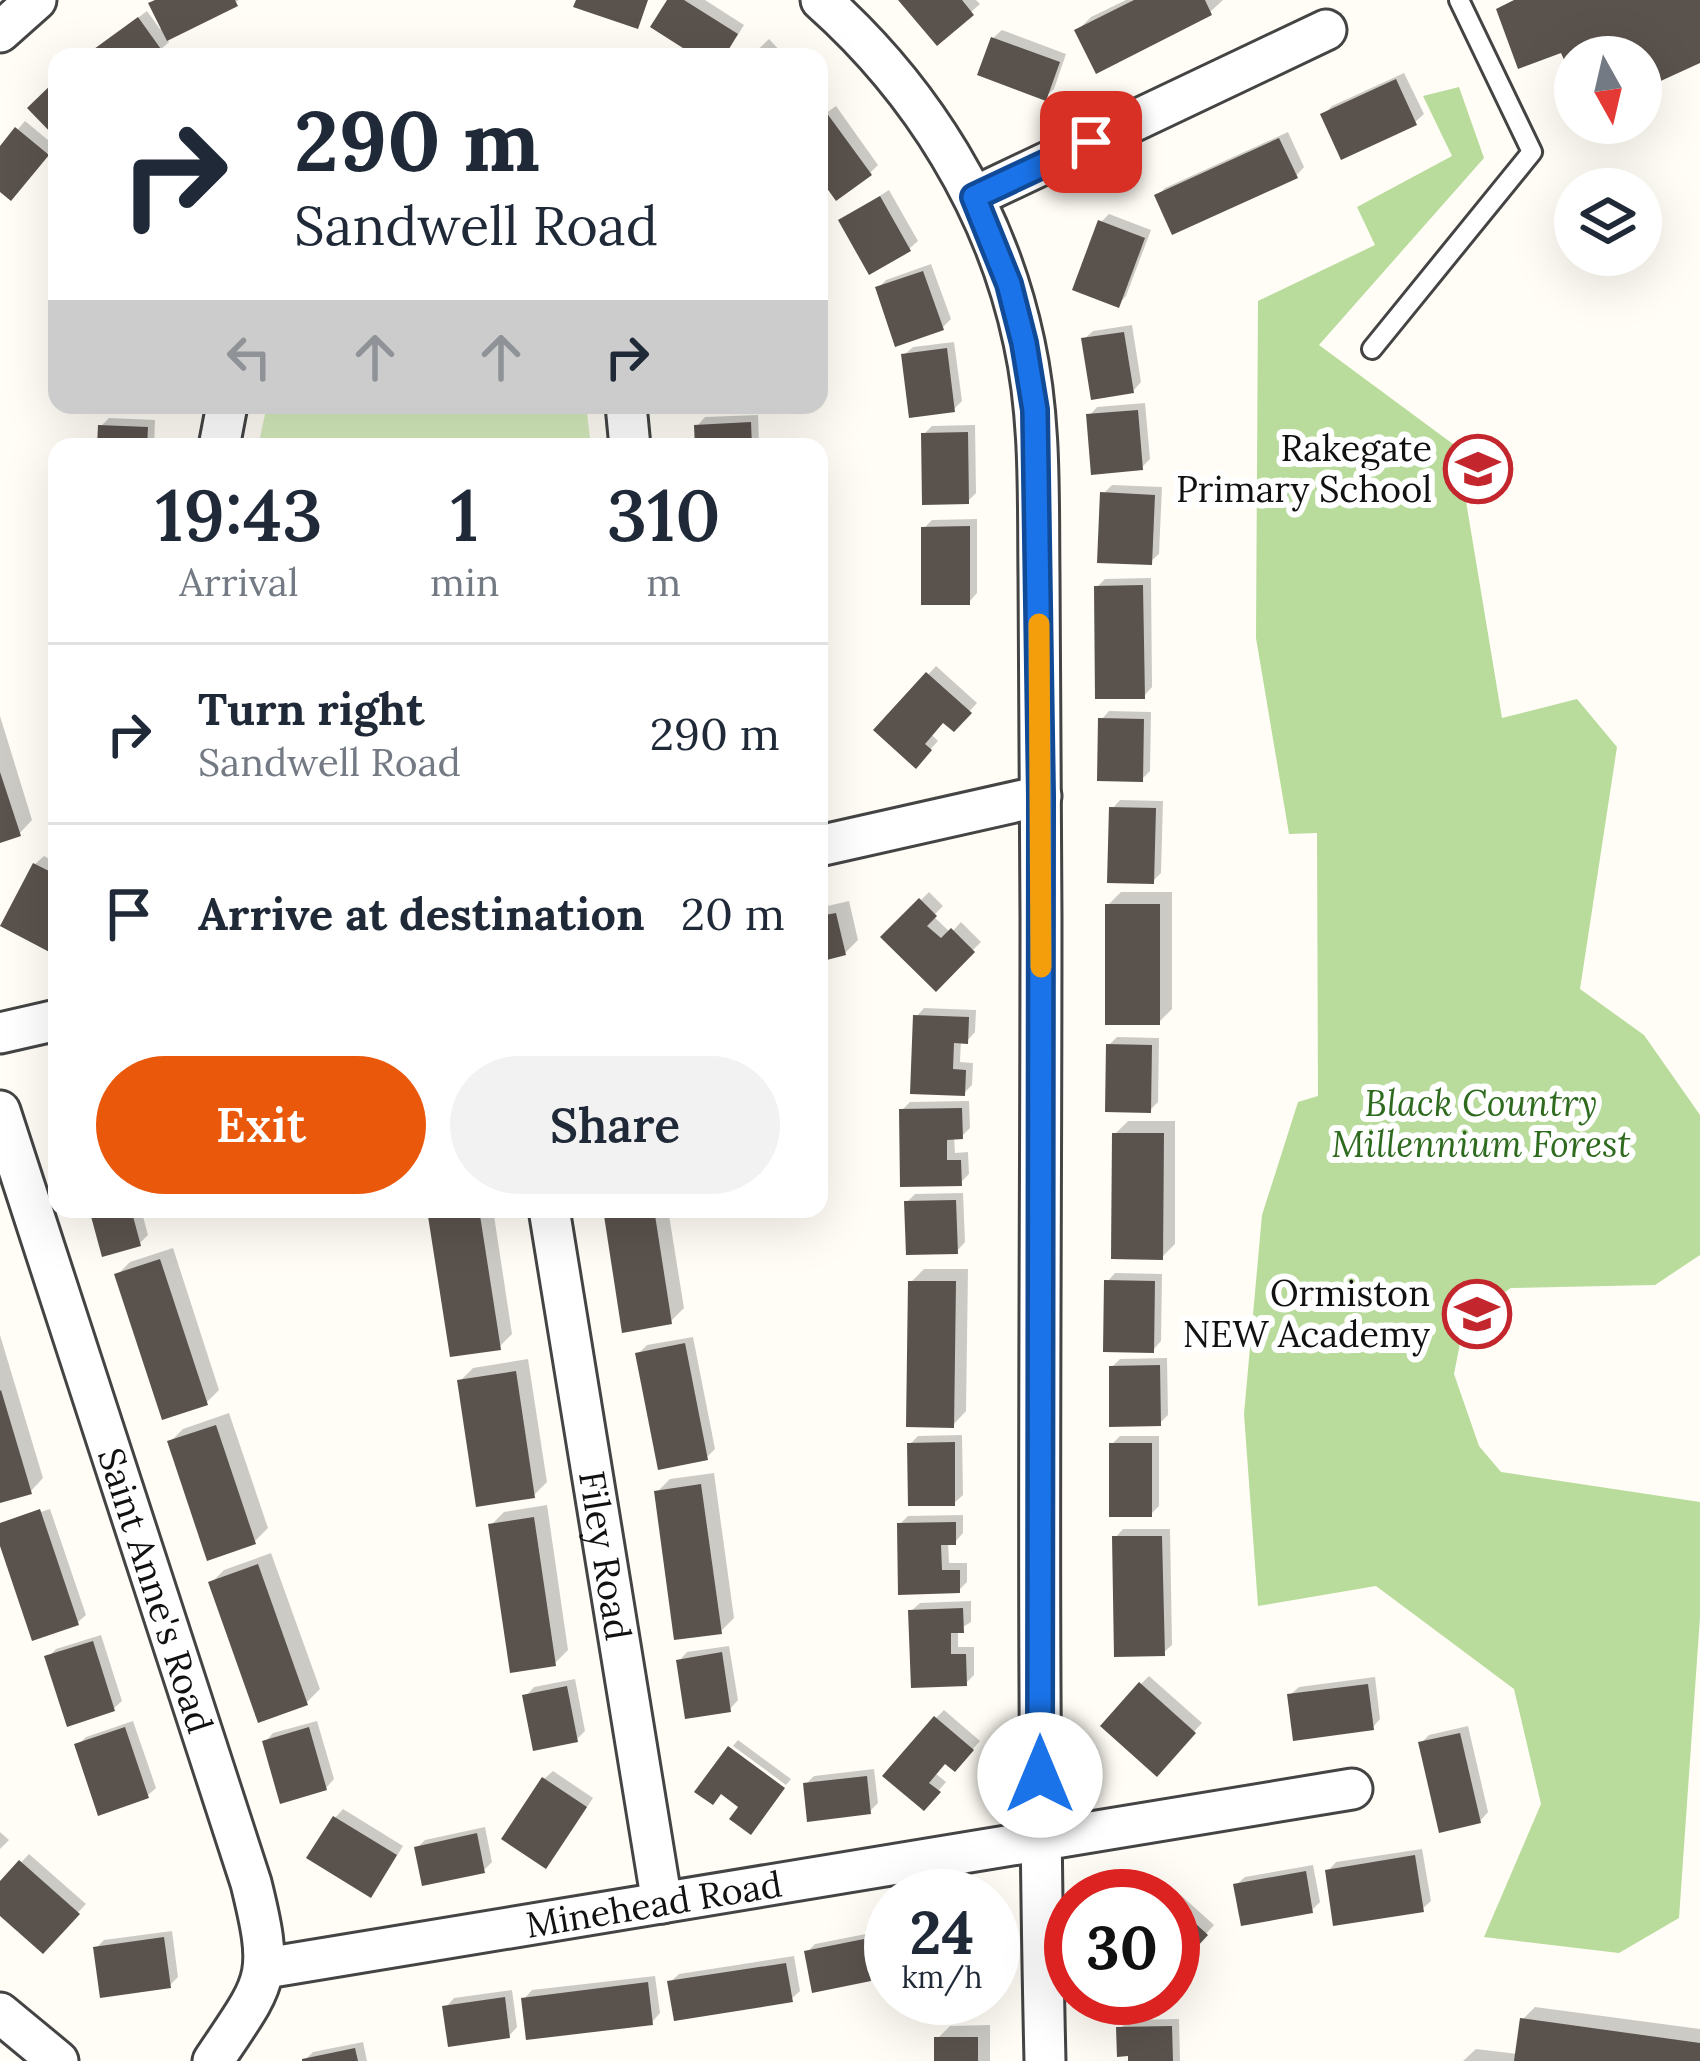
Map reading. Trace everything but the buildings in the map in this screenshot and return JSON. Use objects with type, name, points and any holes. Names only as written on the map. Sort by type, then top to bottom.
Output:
[{"type":"street","points":[[820,0],[862,37],[911,93],[974,197],[1009,284],[1035,410],[1041,796],[1040,1843],[1045,2061]]},
{"type":"street","points":[[974,197],[1326,30]]},
{"type":"street","points":[[828,844],[1041,796]]},
{"type":"street","points":[[0,1033],[48,1022]]},
{"type":"street","name":"Saint Anne's Road","points":[[0,1111],[251,1883],[265,1939],[266,1968]]},
{"type":"street","name":"Filey Road","points":[[550,1218],[662,1903]]},
{"type":"street","name":"Minehead Road","points":[[266,1968],[1352,1789]]},
{"type":"street","points":[[213,2061],[258,1994],[266,1968]]},
{"type":"street","points":[[0,2013],[58,2061]]},
{"type":"lane","points":[[1372,349],[1532,152],[1459,0]]},
{"type":"green space","name":"Black Country Millennium Forest","points":[[1459,87],[1484,158],[1319,345],[1457,447],[1502,718],[1577,699],[1617,747],[1580,989],[1644,1035],[1700,1115],[1700,1255],[1655,1285],[1511,1288],[1465,1318],[1454,1374],[1479,1446],[1501,1472],[1700,1502],[1700,1617],[1679,1918],[1619,1953],[1484,1937],[1541,1804],[1514,1689],[1376,1586],[1258,1606],[1244,1414],[1262,1215],[1298,1102],[1318,1096],[1317,833],[1289,834],[1256,638],[1258,301],[1375,245],[1357,207],[1452,156],[1423,96]]},
{"type":"green space","points":[[265,414],[587,414],[590,438],[260,438]]},
{"type":"slow traffic","points":[[1039,624],[1041,967]]},
{"type":"place","name":"Rakegate Primary School","points":[[1478,469]]},
{"type":"place","name":"Ormiston NEW Academy","points":[[1477,1314]]},
{"type":"route","points":[[1040,1775],[1041,796],[1035,410],[1009,284],[974,197],[1091,142]]}]
